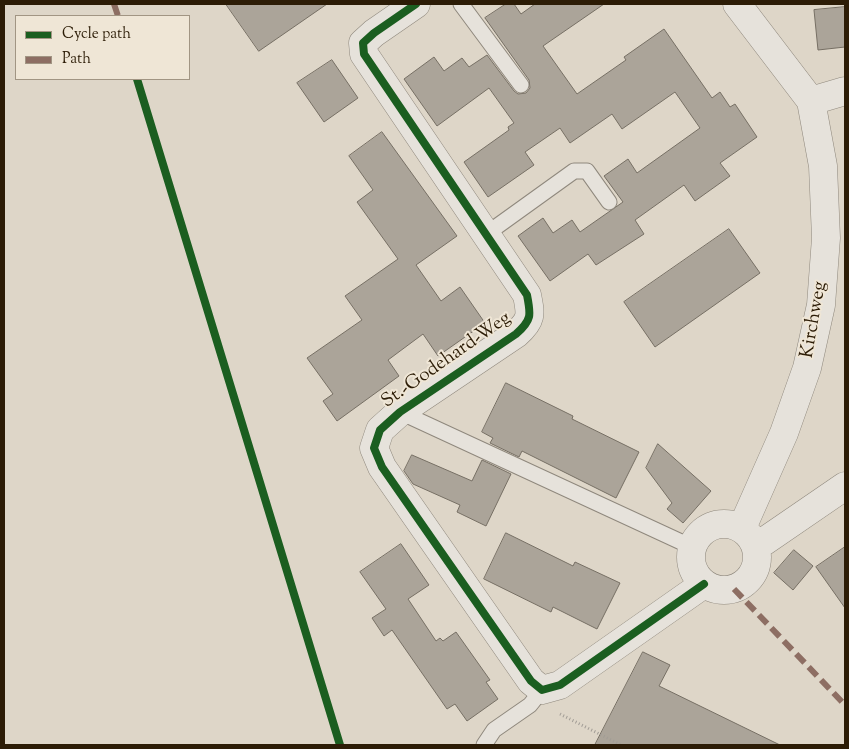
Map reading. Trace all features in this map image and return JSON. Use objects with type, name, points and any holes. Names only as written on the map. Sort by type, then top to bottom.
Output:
[{"type":"street","name":"St.-Godehard-Weg","points":[[416,4],[374,33],[363,43],[364,54],[527,295],[530,311],[528,323],[516,334],[400,412],[380,430],[374,448],[382,467],[531,680],[542,690]]},
{"type":"street","name":"Kirchweg","points":[[737,4],[811,101],[823,166],[826,238],[821,305],[807,368],[749,538]]},
{"type":"street","points":[[811,101],[845,91]]},
{"type":"street","points":[[749,538],[845,486]]},
{"type":"street","points":[[718,524],[731,524],[749,538],[758,560],[754,572],[746,582],[734,589],[724,590],[704,584],[695,574],[691,561],[692,548],[698,537],[707,528],[718,524]]},
{"type":"street","points":[[542,690],[560,685],[704,584]]},
{"type":"lane","points":[[461,4],[521,85]]},
{"type":"lane","points":[[486,235],[574,171],[587,170],[609,202]]},
{"type":"lane","name":"St.-Godehard-Weg","points":[[400,412],[692,548]]},
{"type":"lane","points":[[484,745],[494,730],[530,705],[542,690]]},
{"type":"path","points":[[542,690],[555,711],[621,745]]},
{"type":"building","points":[[226,4],[327,4],[259,51]]},
{"type":"building","points":[[506,4],[514,4],[521,14],[535,4],[604,4],[543,46],[577,94],[626,60],[624,57],[664,29],[712,98],[720,92],[730,107],[735,104],[757,137],[720,163],[730,176],[695,201],[684,185],[635,220],[644,234],[596,265],[588,254],[550,281],[518,236],[543,218],[553,233],[572,220],[580,232],[623,202],[604,176],[628,159],[637,173],[700,128],[675,92],[622,129],[612,114],[570,143],[560,128],[525,152],[534,165],[488,197],[464,162],[509,130],[508,127],[514,123],[489,88],[437,126],[404,79],[434,57],[444,71],[462,58],[469,67],[487,55],[514,91],[518,94],[526,93],[530,88],[529,80],[485,18]]},
{"type":"building","points":[[845,7],[845,47],[818,50],[814,10]]},
{"type":"building","points":[[332,60],[358,98],[324,122],[297,83]]},
{"type":"building","points":[[382,132],[457,236],[416,265],[441,301],[460,287],[485,323],[438,356],[423,334],[388,360],[399,376],[337,421],[323,401],[333,394],[307,358],[362,320],[345,296],[398,259],[357,202],[373,190],[349,156]]},
{"type":"building","points":[[729,229],[760,273],[655,347],[624,302]]},
{"type":"building","points":[[506,383],[573,416],[572,419],[639,452],[616,498],[522,451],[519,457],[490,443],[493,438],[482,432]]},
{"type":"building","points":[[658,444],[711,491],[683,523],[667,509],[672,503],[646,468]]},
{"type":"building","points":[[412,455],[472,481],[482,460],[511,474],[486,526],[457,512],[460,505],[413,484],[404,471]]},
{"type":"building","points":[[506,533],[573,566],[575,562],[620,583],[597,629],[553,607],[551,612],[484,579]]},
{"type":"building","points":[[401,544],[429,585],[408,599],[436,641],[440,638],[443,641],[456,632],[490,680],[486,682],[498,699],[467,721],[455,704],[447,709],[392,630],[384,636],[372,618],[386,609],[360,572]]},
{"type":"building","points":[[845,547],[845,608],[816,567]]},
{"type":"building","points":[[794,550],[813,566],[793,590],[774,573]]},
{"type":"building","points":[[643,652],[670,665],[659,686],[780,745],[595,745]]},
{"type":"marked path","points":[[114,4],[118,15]]},
{"type":"marked path","points":[[734,589],[845,705]]},
{"type":"cycle path","points":[[416,4],[374,33],[363,43],[364,54],[527,295],[529,317],[525,325],[516,334],[400,412],[380,430],[374,448],[382,467],[531,681],[542,690],[560,685],[704,584]]},
{"type":"cycle path","points":[[137,80],[340,745]]}]
